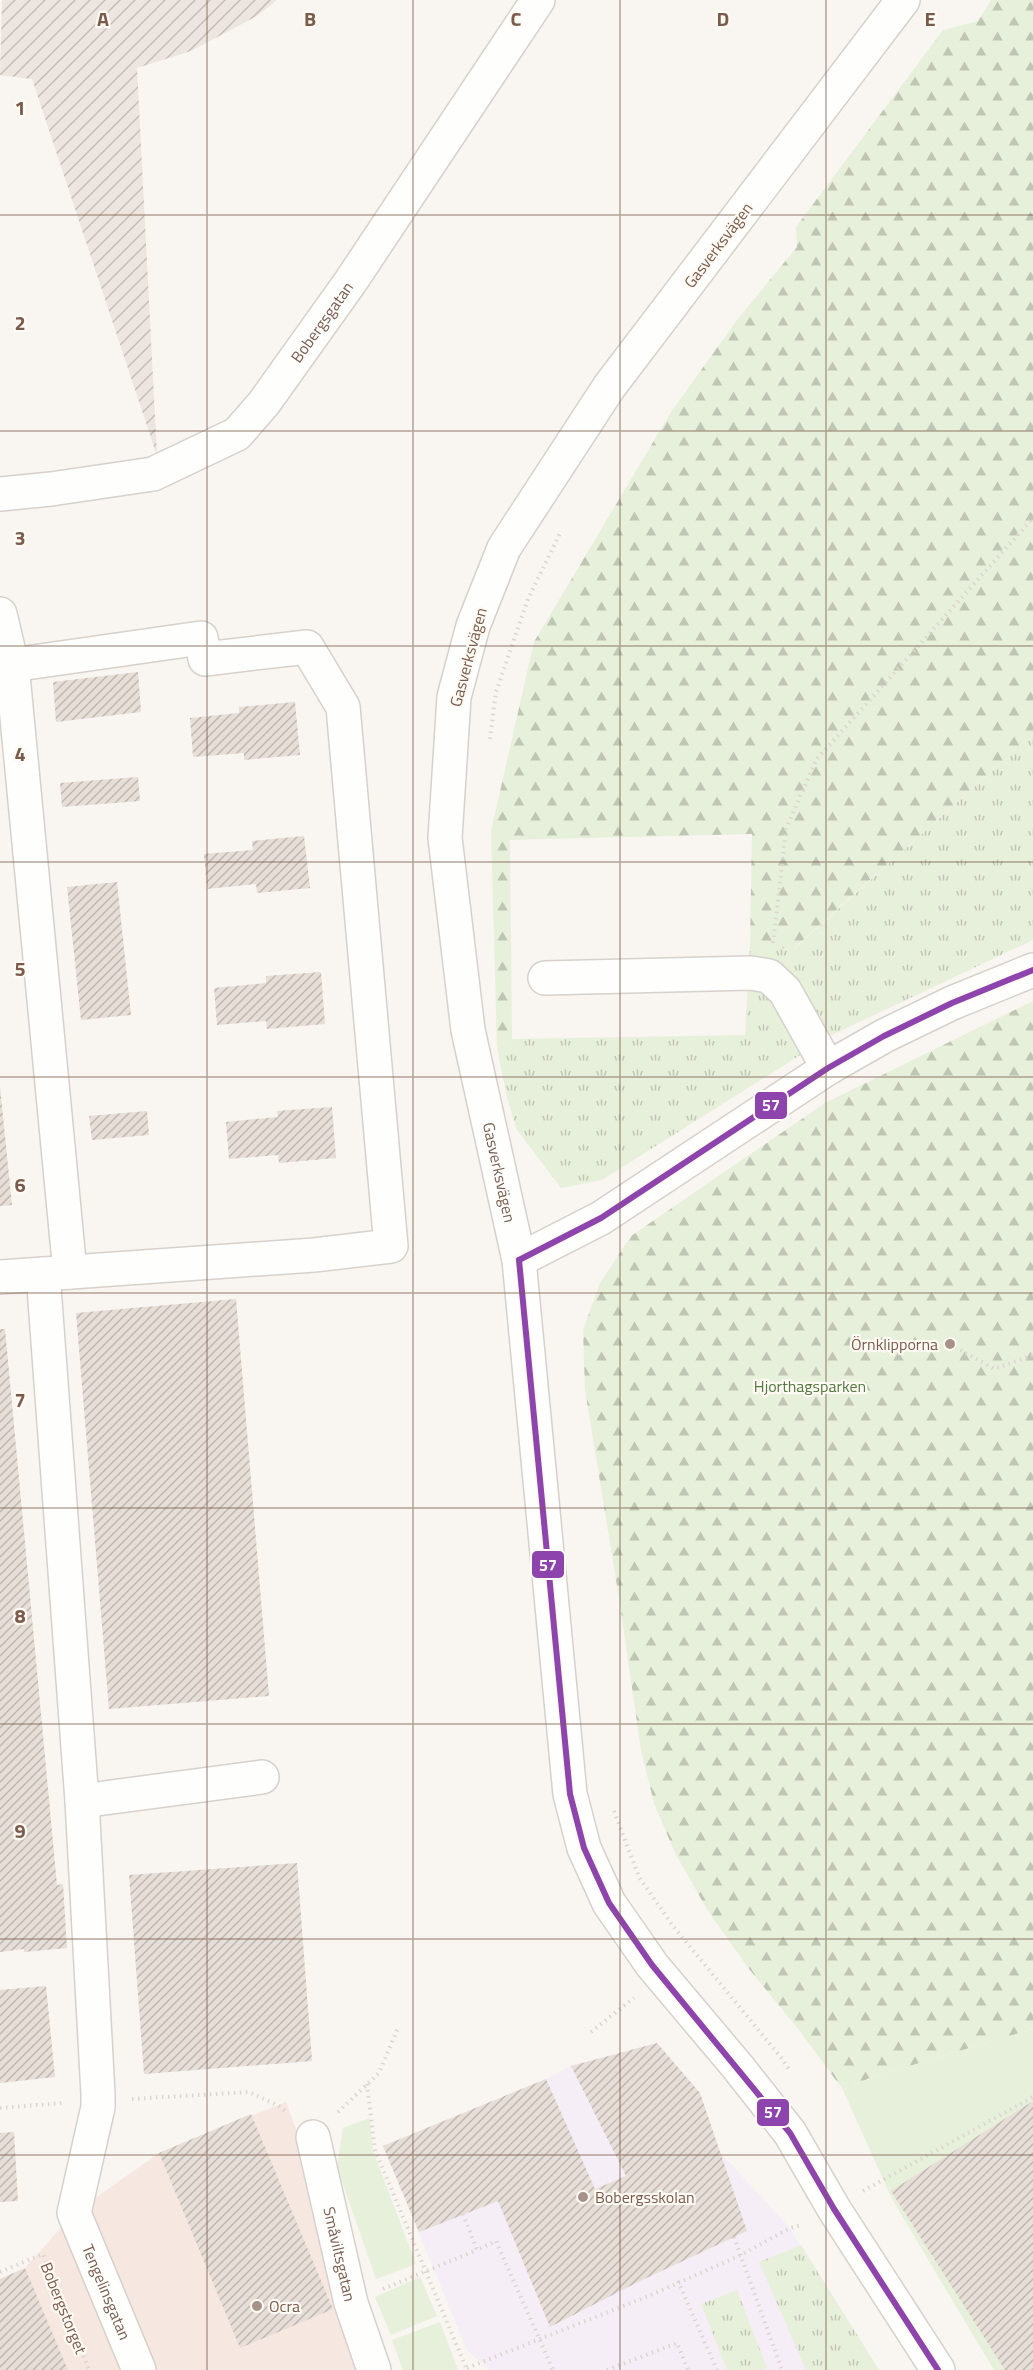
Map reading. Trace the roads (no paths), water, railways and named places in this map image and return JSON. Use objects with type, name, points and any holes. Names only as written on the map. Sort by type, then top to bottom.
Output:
[{"type":"street","name":"Bobergsgatan","points":[[0,494],[153,474],[237,434],[264,404],[351,281],[538,0]]},
{"type":"street","name":"Gasverksvägen","points":[[903,0],[609,387],[504,548],[473,626],[454,697],[445,838],[468,1030],[519,1260],[570,1794],[584,1848],[609,1903],[652,1965],[790,2133],[834,2209],[938,2370]]},
{"type":"street","points":[[0,614],[12,665],[57,1273],[82,1801],[262,1777]]},
{"type":"street","points":[[0,1277],[303,1255],[391,1246],[343,707],[307,648],[205,659],[201,638],[12,665]]},
{"type":"street","points":[[519,1260],[601,1218],[828,1068],[884,1036],[952,1003],[1033,970]]},
{"type":"street","points":[[545,978],[751,974],[769,976],[785,991],[828,1068]]},
{"type":"street","name":"Tengelinsgatan","points":[[82,1801],[98,2107],[74,2213],[139,2370]]},
{"type":"street","name":"Småviltsgatan","points":[[313,2137],[351,2302],[374,2370]]},
{"type":"place","name":"Örnklipporna","points":[[950,1344]]},
{"type":"place","name":"Bobergsskolan","points":[[583,2197]]},
{"type":"place","name":"Ocra","points":[[257,2306]]},
{"type":"park label","name":"Hjorthagsparken","points":[[810,1386]]}]
